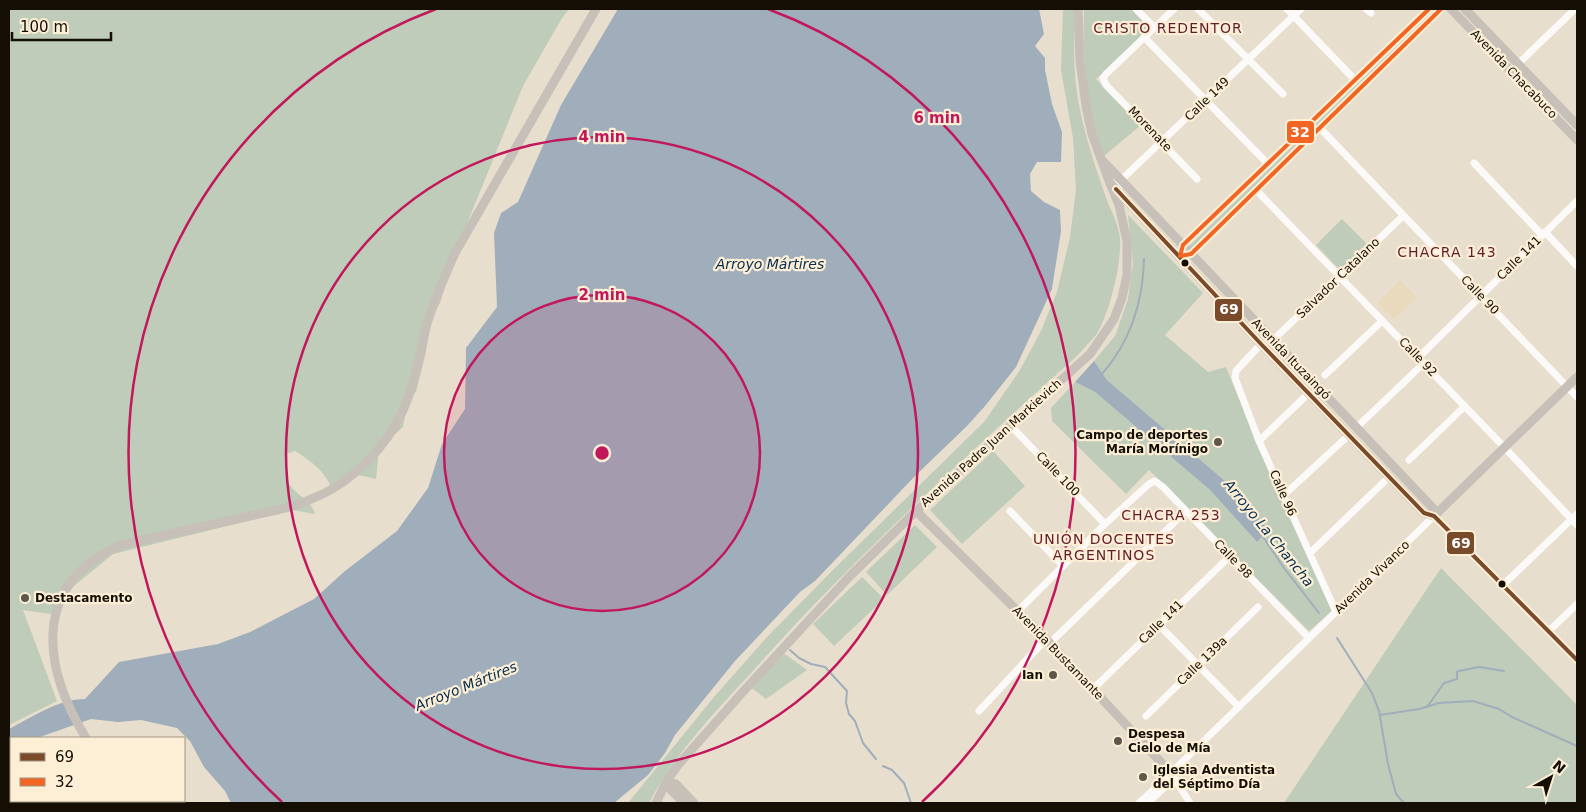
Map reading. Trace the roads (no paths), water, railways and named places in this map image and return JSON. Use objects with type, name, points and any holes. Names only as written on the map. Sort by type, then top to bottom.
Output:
[{"type":"main road","points":[[85,737],[78,725],[54,663],[52,642],[54,618],[60,599],[68,585],[90,561],[104,552],[121,545],[290,507],[312,499],[332,489],[354,474],[379,449],[396,425],[408,398],[417,371],[428,323],[455,253],[596,9]]},
{"type":"main road","name":"Avenida Padre Juan Markievich","points":[[656,803],[666,782],[678,765],[797,631],[916,510],[1090,354],[1114,319],[1122,298],[1128,261],[1124,224],[1119,205],[1092,134],[1086,106],[1080,61],[1078,9]]},
{"type":"main road","name":"Avenida Chacabuco","points":[[1451,9],[1577,140]]},
{"type":"main road","name":"Avenida Chacabuco","points":[[1465,9],[1577,125]]},
{"type":"main road","name":"Avenida Ituzaingó","points":[[1102,160],[1433,508],[1434,516],[1424,513],[1389,477],[1261,344],[1109,181]]},
{"type":"main road","name":"Avenida Vivanco","points":[[1434,516],[1577,377]]},
{"type":"main road","name":"Avenida Bustamante","points":[[916,510],[1048,641],[1170,776]]},
{"type":"main road","points":[[666,782],[684,803]]},
{"type":"main road","points":[[666,782],[676,784],[694,803]]},
{"type":"street","points":[[1136,9],[1154,27]]},
{"type":"street","points":[[1174,9],[1144,37],[1268,164]]},
{"type":"street","points":[[1198,9],[1283,94]]},
{"type":"street","points":[[1287,9],[1355,80]]},
{"type":"street","name":"Calle 149","points":[[1121,180],[1301,9]]},
{"type":"street","points":[[1429,9],[1183,245],[1180,256],[1191,254],[1441,9]]},
{"type":"street","points":[[1518,64],[1575,9]]},
{"type":"street","name":"Morenate","points":[[1144,37],[1103,78],[1106,85],[1198,180]]},
{"type":"street","name":"Calle 90","points":[[1320,128],[1577,397]]},
{"type":"street","points":[[1474,163],[1577,266]]},
{"type":"street","points":[[1118,192],[1121,180]]},
{"type":"street","name":"Calle 92","points":[[1257,191],[1575,520]]},
{"type":"street","name":"Calle 141","points":[[1418,358],[1577,201]]},
{"type":"street","name":"Salvador Catalano","points":[[1273,340],[1403,216]]},
{"type":"street","points":[[1325,375],[1382,321]]},
{"type":"street","points":[[1261,344],[1273,340]]},
{"type":"street","name":"Calle 96","points":[[1261,344],[1236,371],[1235,378],[1259,441],[1336,612]]},
{"type":"street","points":[[1356,428],[1424,364]]},
{"type":"street","points":[[1259,441],[1309,393]]},
{"type":"street","points":[[1409,460],[1465,406]]},
{"type":"street","name":"Calle 100","points":[[1010,425],[1105,524]]},
{"type":"street","points":[[1284,495],[1349,434]]},
{"type":"street","points":[[1310,553],[1389,477]]},
{"type":"street","name":"Calle 98","points":[[1105,524],[1149,484],[1155,481],[1310,638]]},
{"type":"street","points":[[1010,511],[1063,566]]},
{"type":"street","points":[[979,711],[1048,641],[1186,511]]},
{"type":"street","name":"Avenida Ituzaingó","points":[[1434,516],[1577,660]]},
{"type":"street","name":"Avenida Vivanco","points":[[1139,803],[1170,776],[1434,516]]},
{"type":"street","points":[[1503,585],[1575,520]]},
{"type":"street","points":[[1018,611],[1105,524]]},
{"type":"street","name":"Calle 141","points":[[1093,689],[1230,556]]},
{"type":"street","points":[[1549,631],[1577,604]]},
{"type":"street","name":"Calle 139a","points":[[1146,716],[1258,607]]},
{"type":"street","points":[[1158,625],[1239,707]]},
{"type":"street","name":"Avenida Vivanco","points":[[1148,803],[1170,782],[1170,776]]},
{"type":"street","name":"Avenida Bustamante","points":[[1170,776],[1190,803]]},
{"type":"water","name":"Arroyo Mártires","points":[[618,9],[1039,9],[1044,34],[1035,46],[1045,58],[1045,70],[1052,104],[1062,132],[1061,162],[1037,162],[1030,174],[1031,191],[1044,202],[1060,210],[1061,231],[1052,289],[1016,367],[968,425],[916,475],[815,581],[800,592],[735,661],[675,735],[665,753],[648,775],[614,803],[231,803],[225,791],[204,767],[190,741],[177,728],[141,720],[118,722],[91,719],[40,737],[10,737],[9,750],[9,729],[56,705],[85,699],[119,662],[218,644],[250,632],[314,599],[345,571],[397,531],[428,488],[442,444],[465,409],[466,348],[497,307],[494,233],[501,213],[518,202],[561,105]]},
{"type":"water","points":[[1094,361],[1107,380],[1232,487],[1268,530],[1257,542],[1210,490],[1095,392],[1075,382]]},
{"type":"waterway","points":[[1102,374],[1112,362],[1133,320],[1141,290],[1144,259]]},
{"type":"waterway","name":"Arroyo La Chancha","points":[[1261,534],[1284,568],[1319,613]]},
{"type":"waterway","name":"Arroyo La Chancha","points":[[1337,638],[1372,693],[1379,711],[1388,764],[1396,794],[1404,803]]},
{"type":"waterway","points":[[790,650],[799,658],[811,664],[825,667],[847,691],[846,703],[849,714],[855,721],[863,743],[876,759]]},
{"type":"waterway","points":[[1427,707],[1444,683],[1457,679],[1457,672],[1459,671],[1479,667],[1504,671]]},
{"type":"waterway","points":[[1380,715],[1419,709],[1439,703],[1473,701],[1499,709],[1512,717],[1577,746]]},
{"type":"waterway","points":[[883,766],[892,770],[904,783],[911,803]]},
{"type":"place","name":"Campo de deportes María Morínigo","points":[[1218,442]]},
{"type":"place","name":"Destacamento","points":[[25,598]]},
{"type":"place","name":"Ian","points":[[1053,675]]},
{"type":"place","name":"Despesa Cielo de Mía","points":[[1118,741]]},
{"type":"place","name":"Iglesia Adventista del Séptimo Día","points":[[1143,777]]},
{"type":"district","name":"CRISTO REDENTOR","points":[[1168,28]]},
{"type":"district","name":"CHACRA 143","points":[[1447,252]]},
{"type":"district","name":"CHACRA 253","points":[[1171,515]]},
{"type":"district","name":"UNIÓN DOCENTES ARGENTINOS","points":[[1104,548]]}]
